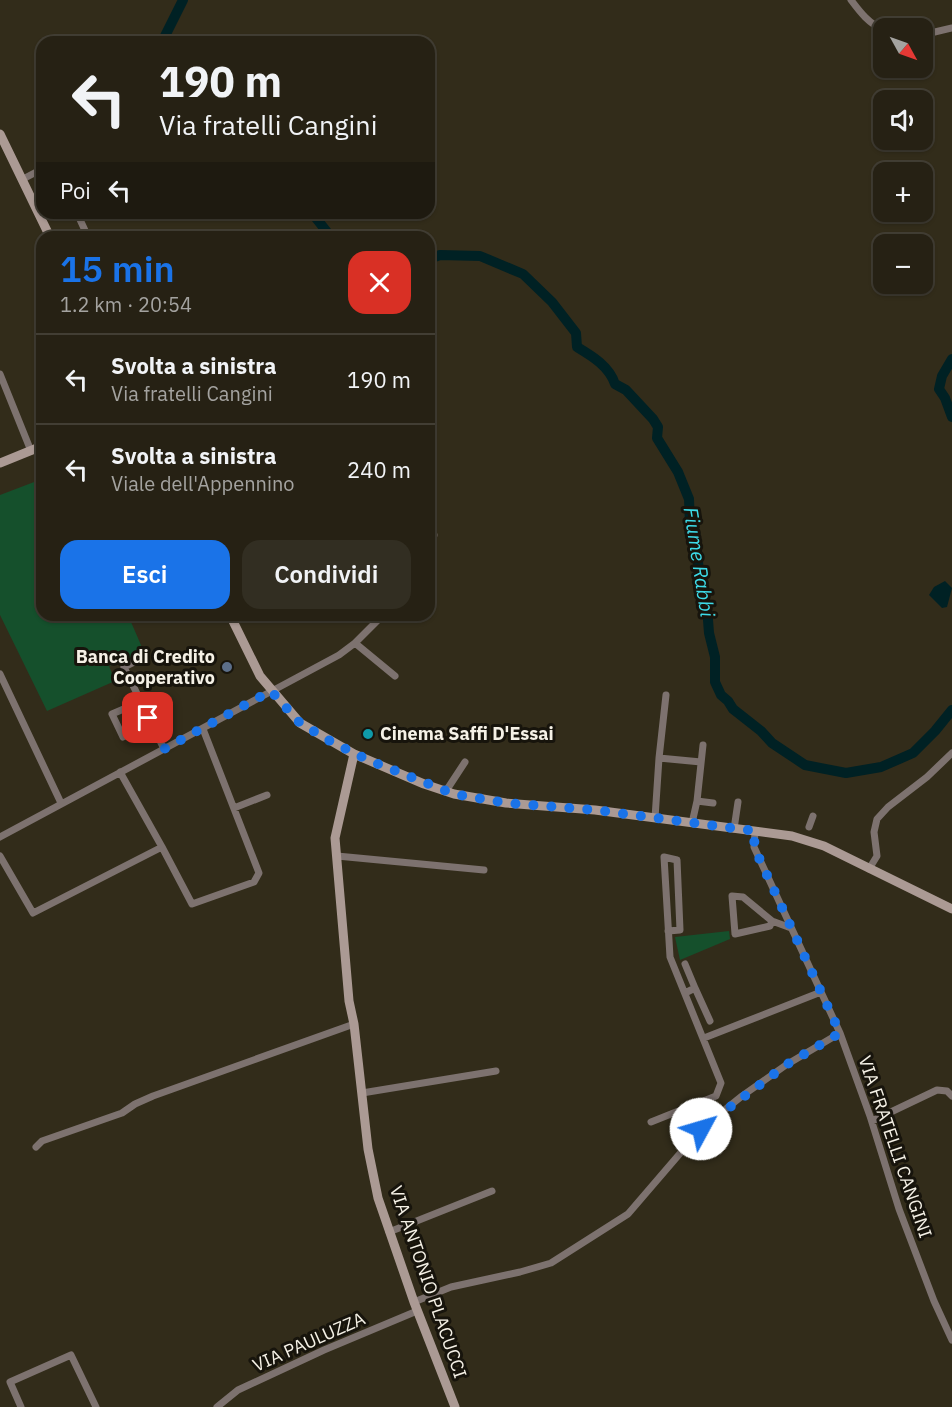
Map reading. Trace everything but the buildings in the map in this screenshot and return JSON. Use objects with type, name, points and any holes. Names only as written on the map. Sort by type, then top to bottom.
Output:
[{"type":"main road","points":[[0,134],[36,208]]},
{"type":"main road","points":[[0,463],[36,449]]},
{"type":"main road","points":[[233,621],[260,676],[300,723],[354,754],[446,791],[506,803],[655,818],[792,836],[807,833],[824,846],[952,909]]},
{"type":"main road","name":"VIA ANTONIO PLACUCCI","points":[[354,754],[335,838],[349,1001],[354,1024],[371,1162],[389,1232],[455,1407]]},
{"type":"street","points":[[851,0],[860,13],[873,24]]},
{"type":"street","points":[[933,32],[952,27]]},
{"type":"street","points":[[22,178],[36,172]]},
{"type":"street","points":[[0,374],[31,451]]},
{"type":"street","points":[[0,837],[339,655],[377,621]]},
{"type":"street","points":[[355,643],[395,676]]},
{"type":"street","points":[[146,656],[124,667],[164,749]]},
{"type":"street","points":[[0,674],[62,803]]},
{"type":"street","points":[[655,818],[666,695]]},
{"type":"street","points":[[127,708],[138,729],[123,737],[112,714],[140,702]]},
{"type":"street","points":[[120,772],[192,904],[254,882],[259,873],[203,729]]},
{"type":"street","points":[[692,823],[704,745]]},
{"type":"street","points":[[869,869],[877,856],[874,826],[881,814],[927,777],[952,753]]},
{"type":"street","points":[[659,758],[702,762]]},
{"type":"street","points":[[446,791],[465,762]]},
{"type":"street","points":[[234,808],[267,795]]},
{"type":"street","points":[[697,801],[713,802]]},
{"type":"street","points":[[734,829],[738,802]]},
{"type":"street","points":[[807,833],[813,816]]},
{"type":"street","name":"VIA FRATELLI CANGINI","points":[[755,831],[754,847],[840,1033],[872,1122],[899,1209],[934,1301],[952,1340]]},
{"type":"street","points":[[0,856],[33,913],[162,847]]},
{"type":"street","points":[[337,856],[484,870]]},
{"type":"street","points":[[651,1122],[717,1096],[722,1083],[670,957],[664,857],[677,860],[680,930],[669,931]]},
{"type":"street","points":[[772,921],[770,926],[735,934],[732,896],[743,897],[772,921],[791,928]]},
{"type":"street","points":[[685,964],[710,1021]]},
{"type":"street","points":[[685,993],[695,988]]},
{"type":"street","points":[[704,1038],[820,992]]},
{"type":"street","points":[[36,1147],[42,1141],[122,1113],[153,1096],[354,1024]]},
{"type":"street","name":"VIA PAULUZZA","points":[[217,1407],[238,1390],[416,1307],[451,1287],[551,1263],[628,1214],[701,1129],[786,1065],[840,1033]]},
{"type":"street","points":[[362,1094],[496,1071]]},
{"type":"street","points":[[872,1122],[937,1090],[947,1091],[952,1096]]},
{"type":"street","points":[[389,1232],[492,1191]]},
{"type":"street","points":[[21,1407],[10,1382],[71,1355],[96,1407]]},
{"type":"green space","points":[[36,481],[36,621],[131,621],[144,652],[109,666],[115,681],[47,711],[0,615],[0,495]]},
{"type":"green space","points":[[729,931],[730,939],[680,960],[675,937]]},
{"type":"water","points":[[945,581],[952,588],[947,607],[942,608],[929,595],[934,587]]},
{"type":"waterway","name":"Fiume Rabbi","points":[[165,36],[183,0]]},
{"type":"waterway","name":"Fiume Rabbi","points":[[317,219],[326,231]]},
{"type":"waterway","name":"Fiume Rabbi","points":[[435,257],[480,256],[523,274],[552,302],[576,333],[577,347],[604,367],[615,384],[626,390],[653,419],[658,427],[657,438],[678,472],[689,499],[690,524],[695,532],[700,582],[707,607],[709,633],[715,657],[715,682],[721,695],[733,709],[761,731],[772,743],[805,765],[846,773],[881,767],[913,753],[952,710]]},
{"type":"waterway","name":"Fiume Rabbi","points":[[952,359],[942,376],[939,389],[952,417]]},
{"type":"place","name":"Banca di Credito Cooperativo","points":[[227,667]]},
{"type":"place","name":"Cinema Saffi D'Essai","points":[[368,734]]},
{"type":"route","points":[[148,718],[164,749],[271,691],[300,723],[330,741],[354,754],[424,784],[454,794],[506,803],[595,810],[755,831],[754,847],[840,1033],[786,1065],[701,1129]]}]
